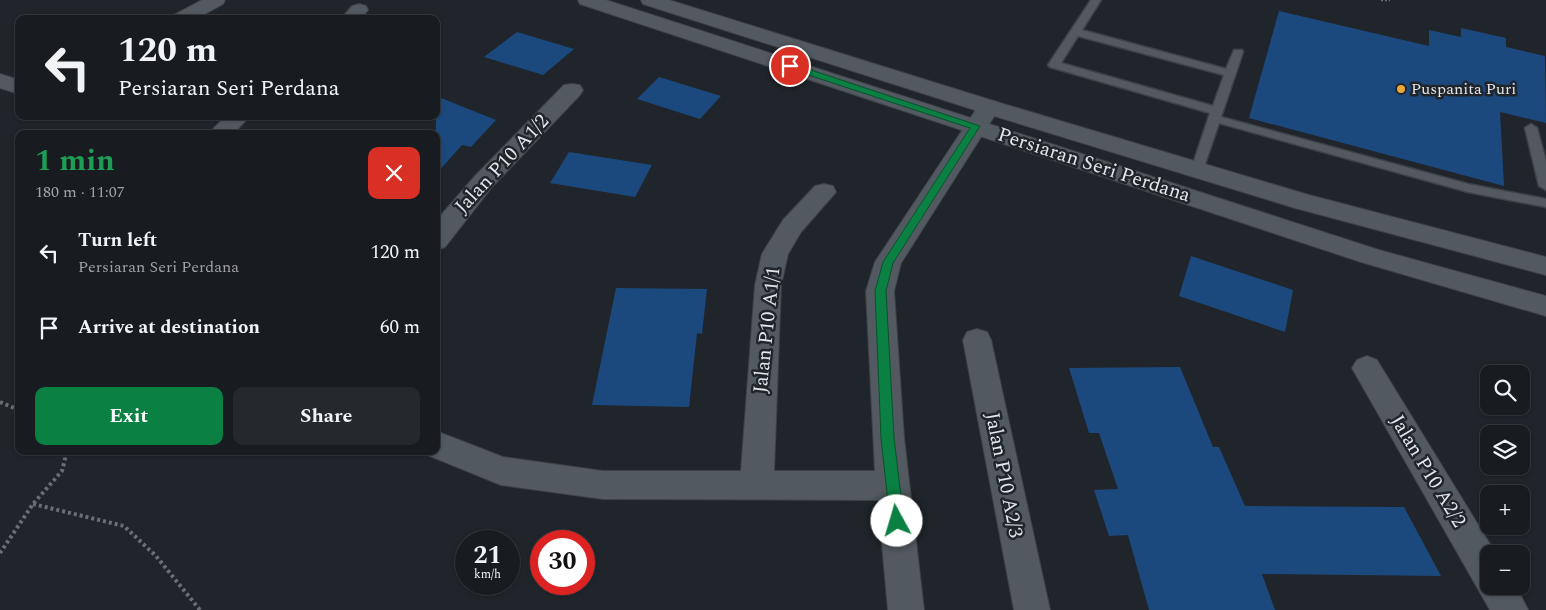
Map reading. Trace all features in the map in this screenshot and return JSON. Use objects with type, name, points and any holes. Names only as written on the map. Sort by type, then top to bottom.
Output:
[{"type":"street","points":[[188,15],[216,0]]},
{"type":"street","name":"Persiaran Seri Perdana","points":[[587,0],[982,117],[1197,170],[1304,202],[1546,266]]},
{"type":"street","name":"Persiaran Seri Perdana","points":[[650,0],[1380,258],[1484,290],[1546,306]]},
{"type":"street","points":[[0,80],[15,86]]},
{"type":"street","name":"Jalan P10 A1/2","points":[[440,235],[451,218],[486,179],[572,90]]},
{"type":"street","points":[[906,610],[888,438],[880,291],[888,262],[982,117]]},
{"type":"street","points":[[223,130],[235,120]]},
{"type":"street","name":"Jalan P10 A1/1","points":[[757,486],[762,363],[768,286],[775,254],[792,226],[824,192]]},
{"type":"street","name":"Jalan P10 A2/3","points":[[977,340],[1032,610]]},
{"type":"street","name":"Jalan P10 A2/2","points":[[1367,368],[1480,559]]},
{"type":"street","points":[[440,446],[501,471],[603,485],[893,486]]},
{"type":"street","points":[[1501,595],[1510,610]]},
{"type":"lane","points":[[1096,0],[1054,65],[1468,188],[1546,203]]},
{"type":"lane","points":[[1076,32],[1230,73]]},
{"type":"lane","points":[[1197,170],[1214,114],[1238,52]]},
{"type":"lane","points":[[1546,133],[1531,128],[1546,186]]},
{"type":"path","points":[[1381,0],[1390,0]]},
{"type":"path","points":[[0,402],[15,408]]},
{"type":"path","points":[[0,553],[33,504],[62,471],[64,455]]},
{"type":"path","points":[[33,504],[124,526],[156,556],[200,610]]},
{"type":"building","name":"Puspanita Puri","points":[[1279,11],[1429,46],[1429,30],[1461,37],[1461,28],[1506,38],[1506,47],[1545,56],[1546,123],[1500,112],[1504,186],[1249,118]]},
{"type":"building","points":[[517,32],[574,49],[543,75],[484,57]]},
{"type":"building","points":[[659,77],[721,96],[700,119],[637,99]]},
{"type":"building","points":[[440,98],[496,120],[471,147],[462,145],[440,170],[440,130],[436,130],[436,120],[440,120]]},
{"type":"building","points":[[569,152],[652,165],[635,197],[550,183]]},
{"type":"building","points":[[1191,256],[1293,290],[1285,332],[1179,296]]},
{"type":"building","points":[[616,288],[707,289],[702,334],[697,333],[689,407],[592,405]]},
{"type":"building","points":[[1180,367],[1213,447],[1219,447],[1245,506],[1404,507],[1441,576],[1262,574],[1275,610],[1149,610],[1128,535],[1109,536],[1094,490],[1118,489],[1099,433],[1089,433],[1069,368]]},
{"type":"place","name":"Puspanita Puri","points":[[1401,89]]},
{"type":"route","points":[[790,66],[975,126],[888,262],[880,291],[888,438],[897,521]]}]
